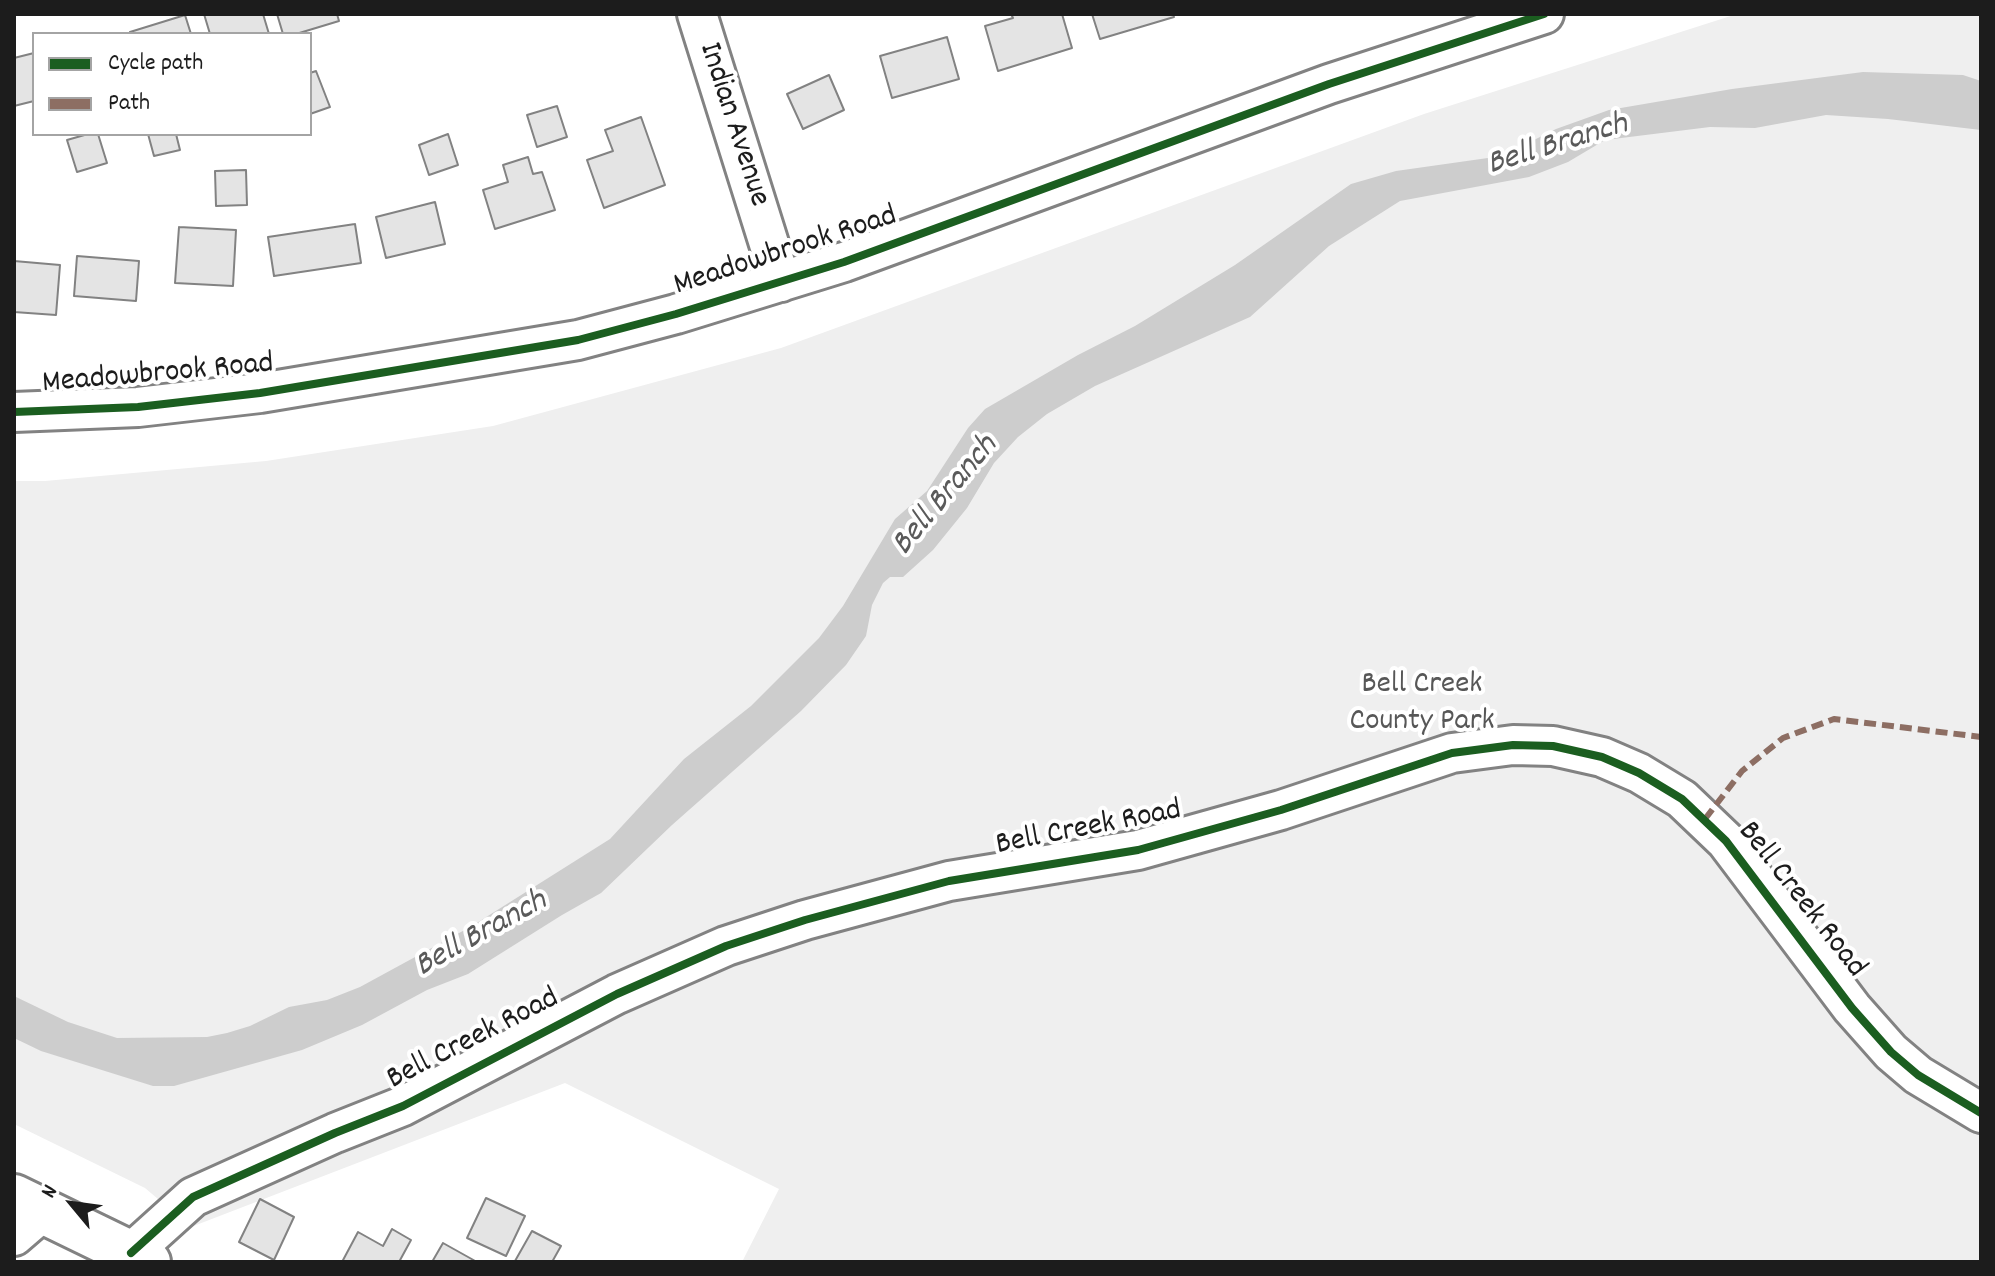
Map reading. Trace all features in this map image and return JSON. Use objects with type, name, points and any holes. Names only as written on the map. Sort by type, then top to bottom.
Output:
[{"type":"main road","points":[[24,1215],[140,1257]]},
{"type":"street","name":"Indian Avenue","points":[[697,14],[781,282]]},
{"type":"street","name":"Meadowbrook Road","points":[[14,412],[138,407],[260,393],[578,340],[676,314],[844,262],[1329,84],[1544,14]]},
{"type":"street","name":"Bell Creek Road","points":[[140,1257],[193,1197],[403,1106],[617,994],[726,946],[805,920],[949,881],[1138,850],[1281,810],[1452,753],[1513,745],[1553,746],[1602,757],[1639,773],[1682,799],[1726,841],[1852,1008],[1891,1052],[1918,1075],[1981,1113]]},
{"type":"green space","name":"Bell Creek County Park","points":[[1737,14],[1981,14],[1981,1262],[742,1262],[779,1189],[565,1083],[191,1227],[145,1188],[14,1124],[14,481],[45,481],[266,461],[493,426],[781,348],[1424,114]]},
{"type":"water","name":"Bell Branch","points":[[1863,72],[1963,75],[1981,81],[1981,130],[1826,115],[1755,128],[1710,127],[1605,140],[1568,162],[1529,177],[1400,201],[1329,246],[1250,317],[1095,386],[1047,414],[1018,437],[994,463],[967,508],[933,550],[903,577],[890,577],[883,583],[872,605],[866,636],[846,665],[801,711],[672,825],[601,893],[468,974],[427,990],[362,1025],[302,1050],[174,1086],[153,1086],[41,1051],[14,1038],[14,996],[68,1022],[117,1038],[207,1037],[250,1026],[289,1007],[327,1000],[360,987],[472,926],[610,839],[684,759],[751,706],[819,638],[843,606],[895,519],[927,491],[968,428],[985,409],[1135,326],[1235,265],[1351,184],[1396,171],[1502,156],[1556,129],[1609,110],[1732,89]]},
{"type":"building","points":[[204,14],[263,14],[268,32],[209,32]]},
{"type":"building","points":[[277,14],[337,14],[339,21],[303,32],[282,32]]},
{"type":"building","points":[[1011,14],[1062,14],[1072,48],[998,71],[985,26],[1013,18]]},
{"type":"building","points":[[1092,14],[1173,14],[1174,17],[1100,39]]},
{"type":"building","points":[[185,15],[190,32],[130,32]]},
{"type":"building","points":[[947,37],[959,79],[892,98],[880,56]]},
{"type":"building","points":[[32,54],[32,102],[14,106],[14,58]]},
{"type":"building","points":[[316,71],[330,107],[312,113],[312,72]]},
{"type":"building","points":[[829,75],[844,110],[803,129],[787,94]]},
{"type":"building","points":[[557,106],[567,137],[537,147],[527,115]]},
{"type":"building","points":[[641,117],[665,185],[604,208],[587,160],[613,151],[605,130]]},
{"type":"building","points":[[448,134],[458,165],[429,175],[419,145]]},
{"type":"building","points":[[99,136],[107,163],[77,172],[67,140]]},
{"type":"building","points":[[149,136],[176,136],[180,150],[154,156]]},
{"type":"building","points":[[528,157],[533,174],[542,172],[555,210],[495,229],[483,190],[508,182],[503,165]]},
{"type":"building","points":[[246,170],[247,205],[216,206],[215,171]]},
{"type":"building","points":[[435,202],[445,244],[386,258],[376,217]]},
{"type":"building","points":[[355,224],[361,263],[274,276],[268,237]]},
{"type":"building","points":[[179,227],[236,230],[233,286],[175,283]]},
{"type":"building","points":[[77,256],[139,261],[136,301],[74,296]]},
{"type":"building","points":[[14,261],[60,265],[56,315],[14,312]]},
{"type":"building","points":[[486,1198],[525,1216],[506,1256],[467,1238]]},
{"type":"building","points":[[260,1199],[294,1217],[274,1260],[239,1242]]},
{"type":"building","points":[[392,1229],[411,1240],[399,1262],[342,1262],[358,1232],[383,1246]]},
{"type":"building","points":[[532,1231],[561,1246],[552,1262],[515,1261]]},
{"type":"building","points":[[443,1243],[477,1262],[432,1262]]},
{"type":"marked path","points":[[1705,819],[1742,771],[1783,738],[1834,719],[1981,737]]},
{"type":"cycle path","points":[[14,412],[138,407],[260,393],[578,340],[676,314],[844,262],[1329,84],[1544,14]]},
{"type":"cycle path","points":[[131,1253],[193,1197],[403,1106],[617,994],[726,946],[805,920],[949,881],[1138,850],[1281,810],[1452,753],[1513,745],[1553,746],[1602,757],[1639,773],[1682,799],[1726,841],[1852,1008],[1891,1052],[1918,1075],[1981,1113]]}]
